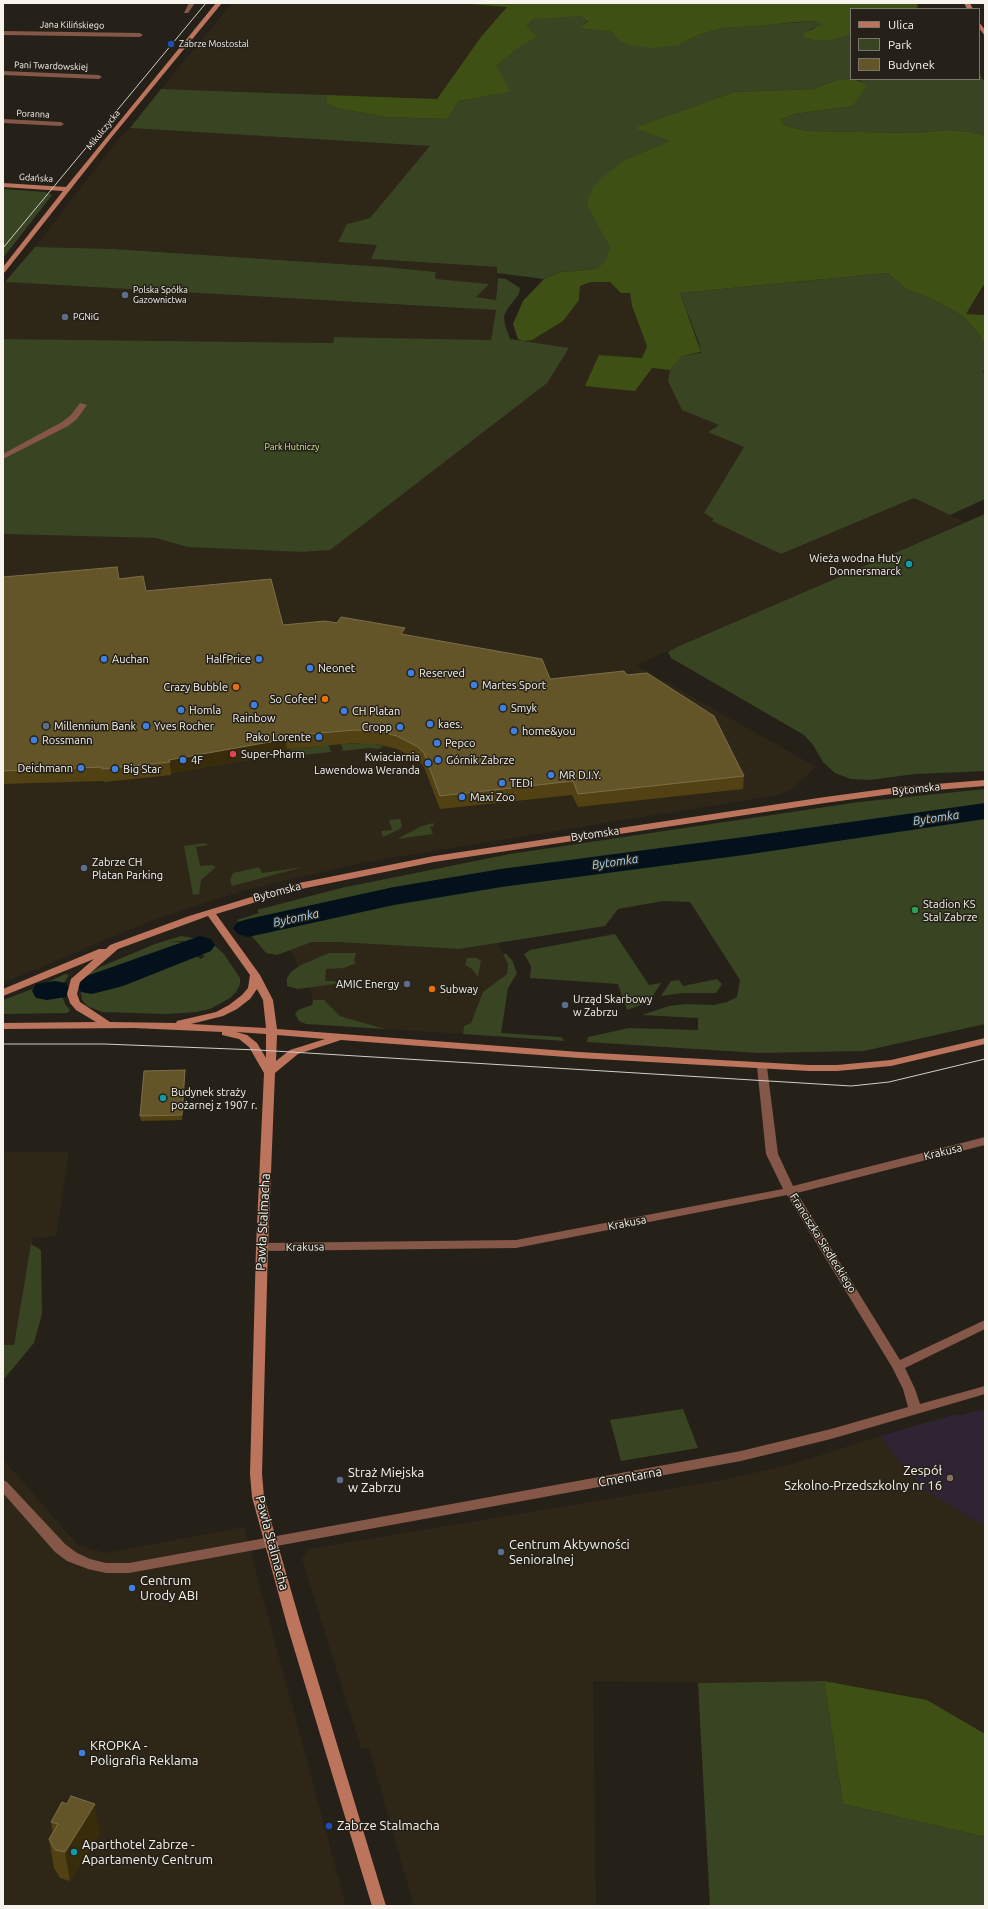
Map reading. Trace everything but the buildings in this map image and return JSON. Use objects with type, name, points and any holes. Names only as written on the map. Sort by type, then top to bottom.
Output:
[{"type":"street","points":[[186,12],[192,3]]},
{"type":"street","name":"Mikulczycka","points":[[3,270],[109,137],[219,3]]},
{"type":"street","name":"Jana Kilińskiego","points":[[3,33],[140,35]]},
{"type":"street","name":"Pani Twardowskiej","points":[[3,74],[99,77]]},
{"type":"street","name":"Poranna","points":[[3,121],[61,124]]},
{"type":"street","name":"Gdańska","points":[[4,186],[69,189]]},
{"type":"street","points":[[3,457],[65,424],[74,418],[83,405]]},
{"type":"street","name":"Bytomska","points":[[108,1025],[80,1008],[75,1003],[72,994],[75,981],[82,973],[114,947],[210,912],[299,886],[434,859],[825,800],[898,790],[985,783]]},
{"type":"street","points":[[210,912],[255,975],[268,1000],[272,1015],[273,1032]]},
{"type":"street","points":[[3,993],[114,947]]},
{"type":"street","points":[[165,1026],[205,1018],[219,1014],[233,1007],[246,997],[253,988],[255,975]]},
{"type":"street","points":[[3,1026],[165,1026],[346,1037],[762,1067],[809,1068],[862,1067],[891,1063],[985,1041]]},
{"type":"street","name":"Pawła Stalmacha","points":[[165,1026],[222,1032],[243,1037],[258,1050],[269,1072]]},
{"type":"street","name":"Pawła Stalmacha","points":[[273,1032],[269,1072],[262,1247],[256,1474],[258,1497],[379,1906]]},
{"type":"street","points":[[269,1072],[294,1052],[313,1045],[346,1037]]},
{"type":"street","name":"Franciszka Siedleckiego","points":[[762,1067],[772,1154],[790,1191],[898,1366],[909,1389],[915,1409]]},
{"type":"street","name":"Krakusa","points":[[262,1247],[516,1244],[790,1191],[985,1141]]},
{"type":"street","points":[[898,1366],[985,1324]]},
{"type":"street","name":"Cmentarna","points":[[3,1485],[60,1548],[72,1558],[88,1564],[106,1568],[129,1568],[741,1456],[832,1434],[985,1390]]},
{"type":"shaded area","points":[[232,3],[454,3],[508,7],[481,37],[437,99],[161,89]]},
{"type":"shaded area","points":[[130,128],[431,146],[370,218],[347,224],[378,245],[371,259],[497,267],[496,300],[476,297],[488,284],[437,279],[435,278],[436,272],[385,267],[114,249],[35,247],[120,137]]},
{"type":"shaded area","points":[[5,282],[496,310],[491,340],[334,337],[333,343],[3,339],[3,284]]},
{"type":"shaded area","points":[[591,282],[610,282],[621,293],[630,293],[632,306],[647,346],[642,358],[599,355],[652,368],[670,370],[668,381],[719,425],[709,431],[744,447],[704,513],[781,554],[914,498],[965,522],[636,665],[816,767],[790,790],[778,795],[365,862],[242,891],[153,920],[3,983],[3,534],[156,538],[187,547],[302,552],[330,550],[569,349],[523,341],[532,340],[579,300],[580,286]]},
{"type":"shaded area","points":[[985,287],[985,315],[966,314]]},
{"type":"shaded area","points":[[312,942],[459,949],[497,943],[508,964],[507,974],[483,992],[471,1023],[464,1026],[463,1034],[385,1029],[340,1016],[324,1000],[313,1000],[309,987],[290,950]]},
{"type":"shaded area","points":[[3,1152],[69,1152],[56,1236],[33,1238],[14,1345],[3,1345]]},
{"type":"shaded area","name":"Zespół Szkolno-Przedszkolny nr 16","points":[[985,1409],[985,1526],[925,1490],[903,1466],[880,1436],[956,1414],[958,1416]]},
{"type":"shaded area","points":[[880,1436],[903,1466],[925,1490],[985,1526],[985,1734],[927,1700],[824,1681],[698,1683],[593,1681],[596,1906],[414,1906],[369,1748],[361,1748],[302,1559],[308,1549],[728,1479],[796,1463]]},
{"type":"shaded area","points":[[3,1459],[78,1545],[106,1553],[244,1527],[346,1906],[3,1906]]},
{"type":"green space","points":[[454,3],[917,3],[918,7],[850,8],[850,34],[834,39],[818,41],[806,39],[803,34],[821,24],[816,21],[723,28],[696,36],[679,45],[653,48],[629,45],[617,39],[612,32],[579,28],[588,21],[580,16],[533,19],[527,26],[538,37],[521,46],[497,65],[510,92],[459,101],[447,119],[384,117],[337,108],[326,102],[327,95],[437,99],[481,37],[507,7]]},
{"type":"green space","points":[[555,16],[580,16],[588,20],[580,28],[612,32],[617,39],[679,45],[696,36],[723,28],[816,21],[822,24],[810,29],[806,39],[818,41],[850,34],[850,78],[837,80],[813,89],[734,92],[635,128],[671,141],[629,158],[603,233],[610,247],[605,263],[596,269],[561,272],[544,279],[497,273],[497,267],[371,259],[377,245],[338,242],[347,224],[370,218],[430,146],[130,128],[161,89],[327,95],[326,102],[337,108],[384,117],[447,119],[459,101],[509,92],[497,65],[521,46],[538,37],[527,26],[533,19]]},
{"type":"green space","points":[[980,75],[985,83],[985,136],[971,132],[949,130],[914,133],[809,131],[785,126],[781,120],[794,114],[853,106],[867,85],[858,80],[980,80]]},
{"type":"green space","points":[[850,78],[850,80],[856,80],[868,85],[853,106],[794,114],[781,120],[785,126],[809,131],[914,133],[949,130],[971,132],[985,136],[985,283],[966,314],[985,315],[985,346],[980,336],[964,317],[932,299],[908,290],[887,273],[680,293],[701,352],[682,356],[670,370],[652,368],[635,391],[585,386],[599,355],[642,358],[647,346],[632,306],[630,293],[621,293],[610,282],[591,282],[580,286],[579,300],[563,321],[532,340],[523,341],[518,339],[513,324],[523,301],[544,279],[561,272],[596,269],[605,262],[610,247],[587,205],[593,187],[610,171],[629,158],[670,141],[634,128],[734,92],[813,89],[837,80]]},
{"type":"green space","points":[[4,189],[45,192],[52,195],[3,258]]},
{"type":"green space","name":"Park Hutniczy","points":[[35,247],[114,249],[385,267],[436,272],[435,278],[437,279],[489,284],[476,297],[496,300],[498,278],[506,279],[520,288],[519,294],[508,308],[504,316],[505,325],[510,339],[569,348],[547,383],[330,550],[302,552],[187,547],[156,538],[3,534],[3,339],[333,343],[334,337],[491,340],[496,310],[5,282]]},
{"type":"green space","points":[[887,273],[908,290],[932,299],[964,317],[980,336],[985,346],[985,368],[983,371],[985,375],[985,499],[950,515],[914,498],[781,554],[712,521],[714,519],[704,513],[744,447],[708,432],[719,425],[682,410],[668,381],[670,370],[682,356],[701,353],[699,343],[680,293]]},
{"type":"green space","points":[[985,514],[985,771],[915,774],[870,780],[851,779],[835,773],[823,762],[813,745],[804,735],[671,658],[668,652],[677,647]]},
{"type":"green space","points":[[368,743],[384,746],[379,749],[369,748],[343,751],[341,744]]},
{"type":"green space","points":[[329,745],[331,752],[293,756],[290,749]]},
{"type":"green space","points":[[985,789],[985,807],[433,886],[377,895],[242,925],[237,920],[259,913],[257,910],[341,888],[510,854],[859,802]]},
{"type":"green space","points":[[985,817],[985,1024],[864,1051],[758,1053],[587,1042],[588,1037],[629,1028],[698,1030],[698,1018],[642,1015],[669,1006],[686,1004],[714,1005],[727,1002],[737,997],[740,980],[690,902],[663,901],[618,909],[605,926],[459,949],[312,942],[277,955],[266,953],[250,934],[288,924],[423,899],[657,863]]},
{"type":"green space","points":[[400,819],[402,826],[400,829],[383,837],[381,831],[392,830],[389,820]]},
{"type":"green space","points":[[433,823],[434,826],[430,827],[433,834],[397,839],[422,826]]},
{"type":"green space","points":[[205,843],[208,845],[196,847],[200,866],[212,865],[216,867],[201,880],[199,894],[193,895],[184,846]]},
{"type":"green space","points":[[259,867],[262,873],[303,867],[232,886],[230,880],[233,873]]},
{"type":"green space","points":[[615,934],[649,985],[661,983],[649,1002],[627,1010],[618,984],[530,978],[531,966],[524,954],[530,950]]},
{"type":"green space","points":[[181,936],[205,940],[212,943],[224,954],[240,978],[240,984],[236,992],[230,998],[210,1009],[196,1012],[168,1014],[102,1012],[87,1006],[82,1000],[80,988],[82,981],[88,974],[100,967],[155,944]],"holes":[[[196,940],[204,950],[199,952],[205,956],[201,959],[192,954],[112,984],[93,989],[91,980],[110,975],[183,945],[181,942],[167,941],[183,941],[185,944]]]},
{"type":"green space","points":[[329,953],[356,953],[354,961],[356,963],[344,968],[326,969],[325,981],[335,981],[335,984],[298,989],[287,986],[287,978],[291,972],[299,966]]},
{"type":"green space","points":[[503,954],[506,954],[512,960],[517,973],[508,988],[501,1033],[561,1037],[565,1041],[463,1034],[464,1026],[471,1023],[483,992],[507,974],[508,964]]},
{"type":"green space","points":[[467,958],[477,958],[481,961],[478,977],[472,969],[465,965]]},
{"type":"green space","points":[[65,974],[69,975],[64,983],[62,996],[65,1004],[70,1010],[67,1013],[3,1014],[3,1000],[35,988]]},
{"type":"green space","points":[[717,979],[722,984],[716,993],[682,993],[661,996],[671,981],[679,980],[683,986]]},
{"type":"green space","points":[[313,1000],[324,1000],[340,1016],[385,1029],[306,1024],[299,1021],[295,1014],[298,1010],[312,1005]]},
{"type":"green space","points":[[31,1244],[41,1250],[42,1314],[34,1343],[3,1380],[3,1345],[14,1345]]},
{"type":"green space","points":[[683,1409],[698,1448],[621,1461],[610,1420]]},
{"type":"green space","points":[[824,1681],[843,1804],[985,1837],[985,1906],[710,1906],[698,1683]]},
{"type":"green space","points":[[824,1681],[927,1700],[985,1734],[985,1837],[843,1804]]},
{"type":"waterway","name":"Bytomka","points":[[248,928],[394,896],[501,878],[744,846],[985,811]]},
{"type":"waterway","name":"Bytomka","points":[[92,985],[112,979],[200,945]]},
{"type":"waterway","name":"Bytomka","points":[[47,991],[55,990]]},
{"type":"tram line","points":[[3,248],[206,3]]},
{"type":"tram line","points":[[3,1044],[104,1044],[258,1050],[851,1086],[889,1082],[985,1059]]},
{"type":"place","name":"Zabrze Mostostal","points":[[171,44]]},
{"type":"place","name":"Polska Spółka Gazownictwa","points":[[125,295]]},
{"type":"place","name":"PGNiG","points":[[65,317]]},
{"type":"place","name":"Wieża wodna Huty Donnersmarck","points":[[909,564]]},
{"type":"place","name":"Auchan","points":[[104,659]]},
{"type":"place","name":"HalfPrice","points":[[259,659]]},
{"type":"place","name":"Neonet","points":[[310,668]]},
{"type":"place","name":"Reserved","points":[[411,673]]},
{"type":"place","name":"Martes Sport","points":[[474,685]]},
{"type":"place","name":"Crazy Bubble","points":[[236,687]]},
{"type":"place","name":"So Cofee!","points":[[325,699]]},
{"type":"place","name":"Rainbow","points":[[254,705]]},
{"type":"place","name":"Smyk","points":[[503,708]]},
{"type":"place","name":"Homla","points":[[181,710]]},
{"type":"place","name":"CH Platan","points":[[344,711]]},
{"type":"place","name":"kaes.","points":[[430,724]]},
{"type":"place","name":"Millennium Bank","points":[[46,726]]},
{"type":"place","name":"Yves Rocher","points":[[146,726]]},
{"type":"place","name":"Cropp","points":[[400,727]]},
{"type":"place","name":"home&you","points":[[514,731]]},
{"type":"place","name":"Pako Lorente","points":[[319,737]]},
{"type":"place","name":"Rossmann","points":[[34,740]]},
{"type":"place","name":"Pepco","points":[[437,743]]},
{"type":"place","name":"Super-Pharm","points":[[233,754]]},
{"type":"place","name":"4F","points":[[183,760]]},
{"type":"place","name":"Górnik Zabrze","points":[[438,760]]},
{"type":"place","name":"Kwiaciarnia Lawendowa Weranda","points":[[428,763]]},
{"type":"place","name":"Deichmann","points":[[81,768]]},
{"type":"place","name":"Big Star","points":[[115,769]]},
{"type":"place","name":"MR D.I.Y.","points":[[551,775]]},
{"type":"place","name":"TEDi","points":[[502,783]]},
{"type":"place","name":"Maxi Zoo","points":[[462,797]]},
{"type":"place","name":"Zabrze CH Platan Parking","points":[[84,868]]},
{"type":"place","name":"Stadion KS Stal Zabrze","points":[[915,910]]},
{"type":"place","name":"AMIC Energy","points":[[407,984]]},
{"type":"place","name":"Subway","points":[[432,989]]},
{"type":"place","name":"Urząd Skarbowy w Zabrzu","points":[[565,1005]]},
{"type":"place","name":"Budynek straży pożarnej z 1907 r.","points":[[163,1098]]},
{"type":"place","name":"Zespół Szkolno-Przedszkolny nr 16","points":[[950,1478]]},
{"type":"place","name":"Straż Miejska w Zabrzu","points":[[340,1480]]},
{"type":"place","name":"Centrum Aktywności Senioralnej","points":[[501,1552]]},
{"type":"place","name":"Centrum Urody ABI","points":[[132,1588]]},
{"type":"place","name":"KROPKA - Poligrafia Reklama","points":[[82,1753]]},
{"type":"place","name":"Zabrze Stalmacha","points":[[329,1826]]},
{"type":"place","name":"Aparthotel Zabrze - Apartamenty Centrum","points":[[74,1852]]}]
